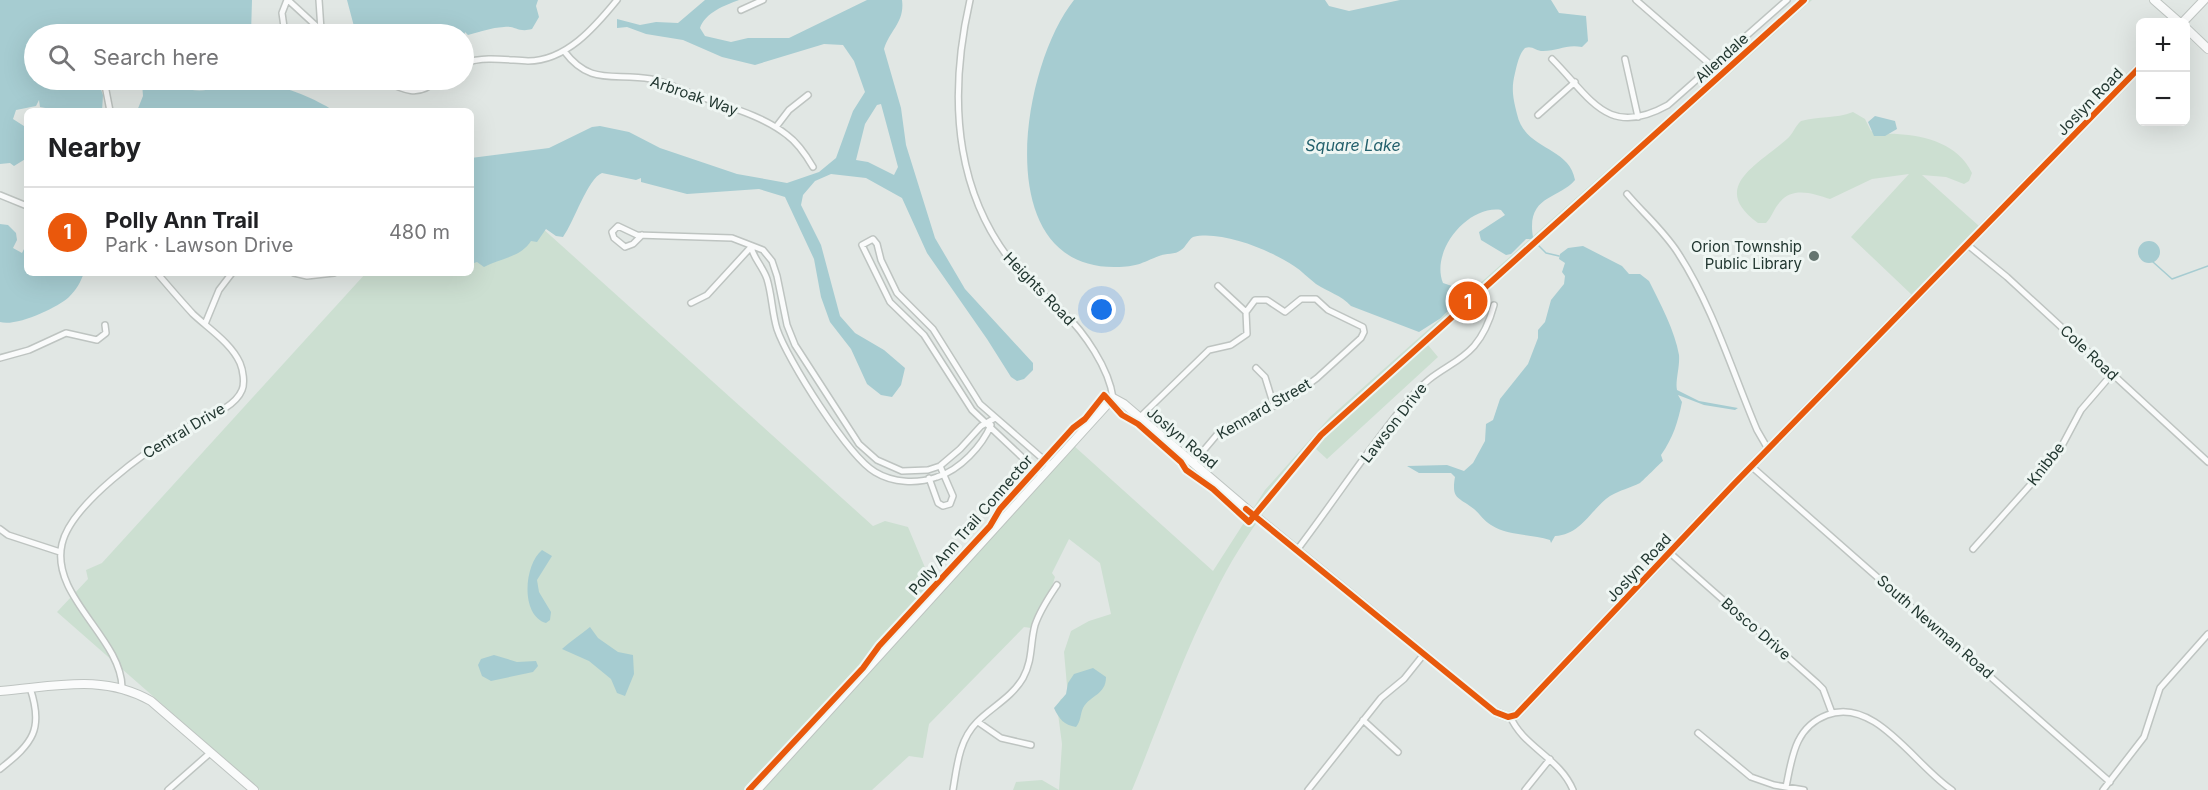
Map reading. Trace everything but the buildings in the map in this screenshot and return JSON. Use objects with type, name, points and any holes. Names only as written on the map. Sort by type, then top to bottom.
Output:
[{"type":"street","points":[[284,24],[282,13],[288,0],[314,24]]},
{"type":"street","points":[[319,0],[322,24]]},
{"type":"street","points":[[474,61],[485,59],[530,61],[564,51],[585,35],[617,0]]},
{"type":"street","points":[[741,10],[763,0]]},
{"type":"street","name":"Heights Road","points":[[970,0],[960,58],[958,97],[963,149],[974,197],[993,238],[1008,260],[1065,314],[1083,336],[1106,377],[1113,398]]},
{"type":"street","points":[[1636,0],[1713,67]]},
{"type":"street","name":"Allendale","points":[[1638,117],[1654,113],[1668,105],[1786,0]]},
{"type":"street","points":[[2154,0],[2176,18]]},
{"type":"street","points":[[2185,18],[2204,0]]},
{"type":"street","points":[[2190,32],[2208,49]]},
{"type":"street","name":"Arbroak Way","points":[[564,51],[573,63],[591,74],[658,81],[776,128],[795,142],[813,167]]},
{"type":"street","points":[[1552,59],[1603,112],[1619,118],[1638,117],[1624,59]]},
{"type":"street","name":"Joslyn Road","points":[[1113,398],[1495,712],[1510,716],[1526,707],[1751,466],[1969,246],[2136,71]]},
{"type":"street","points":[[1538,115],[1575,82]]},
{"type":"street","points":[[106,90],[109,108]]},
{"type":"street","points":[[776,128],[789,110],[808,95]]},
{"type":"street","points":[[1627,194],[1666,236],[1687,267],[1714,324],[1757,430],[1768,449]]},
{"type":"street","points":[[0,195],[24,205]]},
{"type":"street","points":[[642,235],[633,244],[625,247],[614,238],[612,232],[618,226],[642,235],[732,238],[763,250],[772,261],[787,325],[795,345],[859,444],[868,454],[888,466],[902,471],[928,470],[940,466],[995,418]]},
{"type":"street","points":[[1042,476],[972,410],[918,327],[890,302],[862,245],[866,241],[873,239],[878,244],[881,260],[897,293],[933,329],[975,397],[995,418],[1051,466]]},
{"type":"street","name":"Cole Road","points":[[1969,246],[2007,277],[2208,462]]},
{"type":"street","points":[[691,303],[707,295],[751,247]]},
{"type":"street","points":[[751,247],[767,279],[777,328],[785,350],[857,457],[884,477],[913,482],[930,479],[944,475],[968,457],[988,433],[987,425]]},
{"type":"street","points":[[872,264],[881,260]]},
{"type":"street","name":"Central Drive","points":[[60,552],[69,527],[92,499],[140,457],[181,430],[226,406],[242,390],[244,381],[237,358],[160,276]]},
{"type":"street","points":[[205,324],[219,290],[230,276]]},
{"type":"street","points":[[1139,418],[1209,350],[1241,341],[1247,334],[1246,312],[1218,286]]},
{"type":"street","name":"Kennard Street","points":[[1193,463],[1220,431],[1274,406],[1317,378],[1364,332],[1359,324],[1328,310],[1316,299],[1301,299],[1285,312],[1267,300],[1255,300],[1246,312]]},
{"type":"street","name":"Lawson Drive","points":[[1297,550],[1416,391],[1474,348],[1485,334],[1494,305]]},
{"type":"street","points":[[0,358],[29,350],[66,333],[97,340],[106,333],[105,326]]},
{"type":"street","points":[[1256,368],[1265,377],[1274,406]]},
{"type":"street","name":"Knibbe","points":[[1973,549],[2057,456],[2081,410],[2112,374]]},
{"type":"street","points":[[757,790],[1113,398]]},
{"type":"street","points":[[928,470],[938,503],[947,506],[953,500],[953,496],[940,466]]},
{"type":"street","name":"South Newman Road","points":[[1751,466],[2110,782]]},
{"type":"street","points":[[0,529],[8,536],[60,552],[59,562],[64,580],[119,671],[122,687]]},
{"type":"street","name":"Bosco Drive","points":[[1670,553],[1817,683],[1823,689],[1832,713]]},
{"type":"street","points":[[953,790],[960,752],[966,736],[1023,679],[1032,654],[1039,614],[1057,585]]},
{"type":"street","points":[[2103,790],[2144,737],[2160,688],[2208,634]]},
{"type":"street","points":[[1308,790],[1388,690],[1404,678],[1424,654]]},
{"type":"street","points":[[0,691],[97,683],[122,687],[150,701],[254,790]]},
{"type":"street","points":[[0,769],[26,746],[38,723],[37,709],[30,688]]},
{"type":"street","points":[[1786,787],[1795,745],[1807,726],[1832,713],[1859,713],[1869,718],[1952,790]]},
{"type":"street","points":[[1510,716],[1519,732],[1565,774],[1573,790]]},
{"type":"street","points":[[1363,720],[1398,752]]},
{"type":"street","points":[[978,722],[1001,738],[1031,745]]},
{"type":"street","points":[[1698,733],[1751,777],[1804,790]]},
{"type":"street","points":[[168,790],[210,753]]},
{"type":"street","points":[[1525,790],[1550,759]]},
{"type":"green space","points":[[1798,0],[1812,0],[1428,345],[1438,357],[1327,459],[1316,449],[1301,466],[1260,518],[1224,575],[1191,642],[1132,790],[1059,790],[1062,744],[1057,706],[1061,699],[1068,697],[1064,652],[1071,631],[1089,621],[1111,614],[1100,563],[1069,539],[1052,573],[1055,577],[1049,596],[1037,611],[1031,628],[1024,627],[929,724],[923,758],[909,756],[872,790],[260,790],[57,612],[88,579],[86,570],[102,563],[363,276],[474,276],[474,167],[873,526],[885,521],[908,527],[929,577],[943,590],[1073,445],[1213,571],[1265,490],[1330,417]]},
{"type":"green space","points":[[1853,112],[1865,119],[1871,131],[1875,133],[1919,137],[1950,148],[1959,155],[1972,173],[1969,181],[1964,184],[1946,177],[1922,175],[1979,226],[1912,295],[1851,237],[1909,174],[1872,179],[1830,199],[1804,193],[1791,194],[1778,204],[1766,223],[1758,223],[1744,210],[1738,198],[1738,187],[1743,177],[1789,137],[1801,121]]},
{"type":"green space","points":[[1042,780],[1059,790],[1013,790],[1016,782]]},
{"type":"water","points":[[0,0],[252,0],[251,24],[24,24],[24,90],[101,90],[102,108],[46,108],[40,107],[39,100],[36,106],[16,110],[13,119],[24,126],[24,160],[14,166],[10,163],[0,164]]},
{"type":"water","points":[[347,0],[538,0],[536,6],[539,17],[532,29],[499,27],[474,33],[474,24],[353,24]]},
{"type":"water","points":[[705,0],[739,0],[722,7],[706,18],[700,28],[705,36],[731,42],[748,38],[789,38],[867,0],[902,0],[899,20],[884,49],[901,108],[906,145],[935,238],[965,289],[1033,363],[1033,370],[1024,379],[1017,381],[1011,377],[927,253],[902,198],[866,178],[831,174],[815,181],[803,195],[801,205],[821,245],[840,316],[855,333],[884,350],[905,368],[901,385],[892,397],[881,395],[867,384],[851,349],[830,322],[821,297],[814,259],[785,197],[759,189],[687,194],[641,182],[641,178],[636,180],[602,173],[586,191],[563,237],[556,236],[546,229],[537,242],[531,241],[516,254],[484,267],[477,262],[474,263],[474,158],[549,148],[592,127],[600,126],[629,132],[660,148],[737,174],[787,183],[819,172],[836,158],[853,111],[865,92],[854,61],[843,45],[824,44],[755,65],[722,57],[683,40],[646,34],[627,27],[617,28],[617,19],[640,25],[656,22],[678,23]],"holes":[[[881,104],[898,167],[894,175],[868,162],[856,160],[865,124],[877,105]]]},
{"type":"water","name":"Square Lake","points":[[1074,0],[1325,0],[1329,6],[1349,11],[1400,0],[1551,0],[1559,13],[1586,16],[1588,41],[1582,47],[1571,46],[1543,51],[1530,47],[1525,48],[1515,73],[1514,98],[1522,126],[1537,142],[1565,161],[1575,180],[1545,200],[1534,213],[1533,237],[1539,241],[1538,245],[1531,239],[1526,239],[1511,254],[1506,255],[1481,240],[1479,232],[1505,215],[1501,210],[1488,210],[1465,222],[1447,245],[1440,270],[1443,283],[1461,289],[1460,299],[1441,318],[1419,332],[1351,306],[1339,296],[1316,284],[1297,268],[1259,248],[1217,236],[1193,237],[1179,252],[1129,266],[1116,267],[1075,259],[1048,235],[1032,201],[1027,159],[1030,114],[1040,70],[1055,31]]},
{"type":"water","points":[[143,90],[288,90],[329,108],[138,108],[143,96]]},
{"type":"water","points":[[1875,116],[1895,121],[1897,129],[1885,136],[1874,136],[1868,122]]},
{"type":"water","points":[[0,224],[8,225],[16,233],[17,240],[13,248],[22,253],[24,249],[24,276],[83,276],[69,297],[55,306],[36,316],[16,322],[0,322]]},
{"type":"water","points":[[2149,241],[2157,244],[2160,252],[2157,260],[2149,263],[2141,260],[2138,252],[2141,244]]},
{"type":"water","points":[[1583,246],[1622,266],[1629,274],[1640,274],[1649,281],[1667,317],[1677,346],[1679,360],[1677,390],[1699,401],[1738,408],[1735,410],[1704,405],[1678,395],[1682,402],[1672,436],[1661,455],[1663,461],[1640,483],[1610,496],[1579,526],[1564,535],[1555,536],[1551,543],[1550,540],[1543,538],[1498,529],[1489,523],[1457,497],[1454,490],[1455,477],[1451,473],[1419,473],[1407,466],[1447,465],[1464,471],[1473,463],[1485,441],[1486,424],[1493,420],[1500,399],[1528,364],[1538,338],[1538,330],[1545,322],[1551,300],[1564,284],[1565,276],[1562,272],[1565,263],[1559,259],[1560,254],[1568,248]]},
{"type":"water","points":[[542,550],[552,556],[537,580],[539,592],[551,612],[550,620],[546,623],[532,610],[528,589],[531,567]]},
{"type":"water","points":[[590,627],[598,638],[618,652],[633,655],[634,674],[625,696],[617,693],[611,679],[589,661],[562,649]]},
{"type":"water","points":[[494,655],[517,662],[536,661],[538,666],[533,672],[491,681],[482,676],[478,665],[481,659]]},
{"type":"water","points":[[1093,668],[1106,677],[1103,688],[1083,708],[1076,727],[1068,725],[1054,708],[1066,694],[1068,683],[1074,674]]},
{"type":"waterway","points":[[1538,245],[1546,253],[1559,256]]},
{"type":"waterway","points":[[2153,262],[2172,279],[2208,266]]},
{"type":"cycle path","name":"Polly Ann Trail Connector","points":[[749,790],[863,668],[879,646],[990,526],[1000,509],[1073,428],[1085,419],[1104,395],[1122,415],[1138,424],[1181,462],[1186,470],[1213,489],[1249,522],[1321,435],[1804,0]]},
{"type":"cycle path","points":[[1246,509],[1495,712],[1508,717],[1516,715],[1734,484],[2136,71]]},
{"type":"place","name":"Orion Township Public Library","points":[[1814,256]]},
{"type":"place","name":"Polly Ann Trail","points":[[1468,301]]}]
